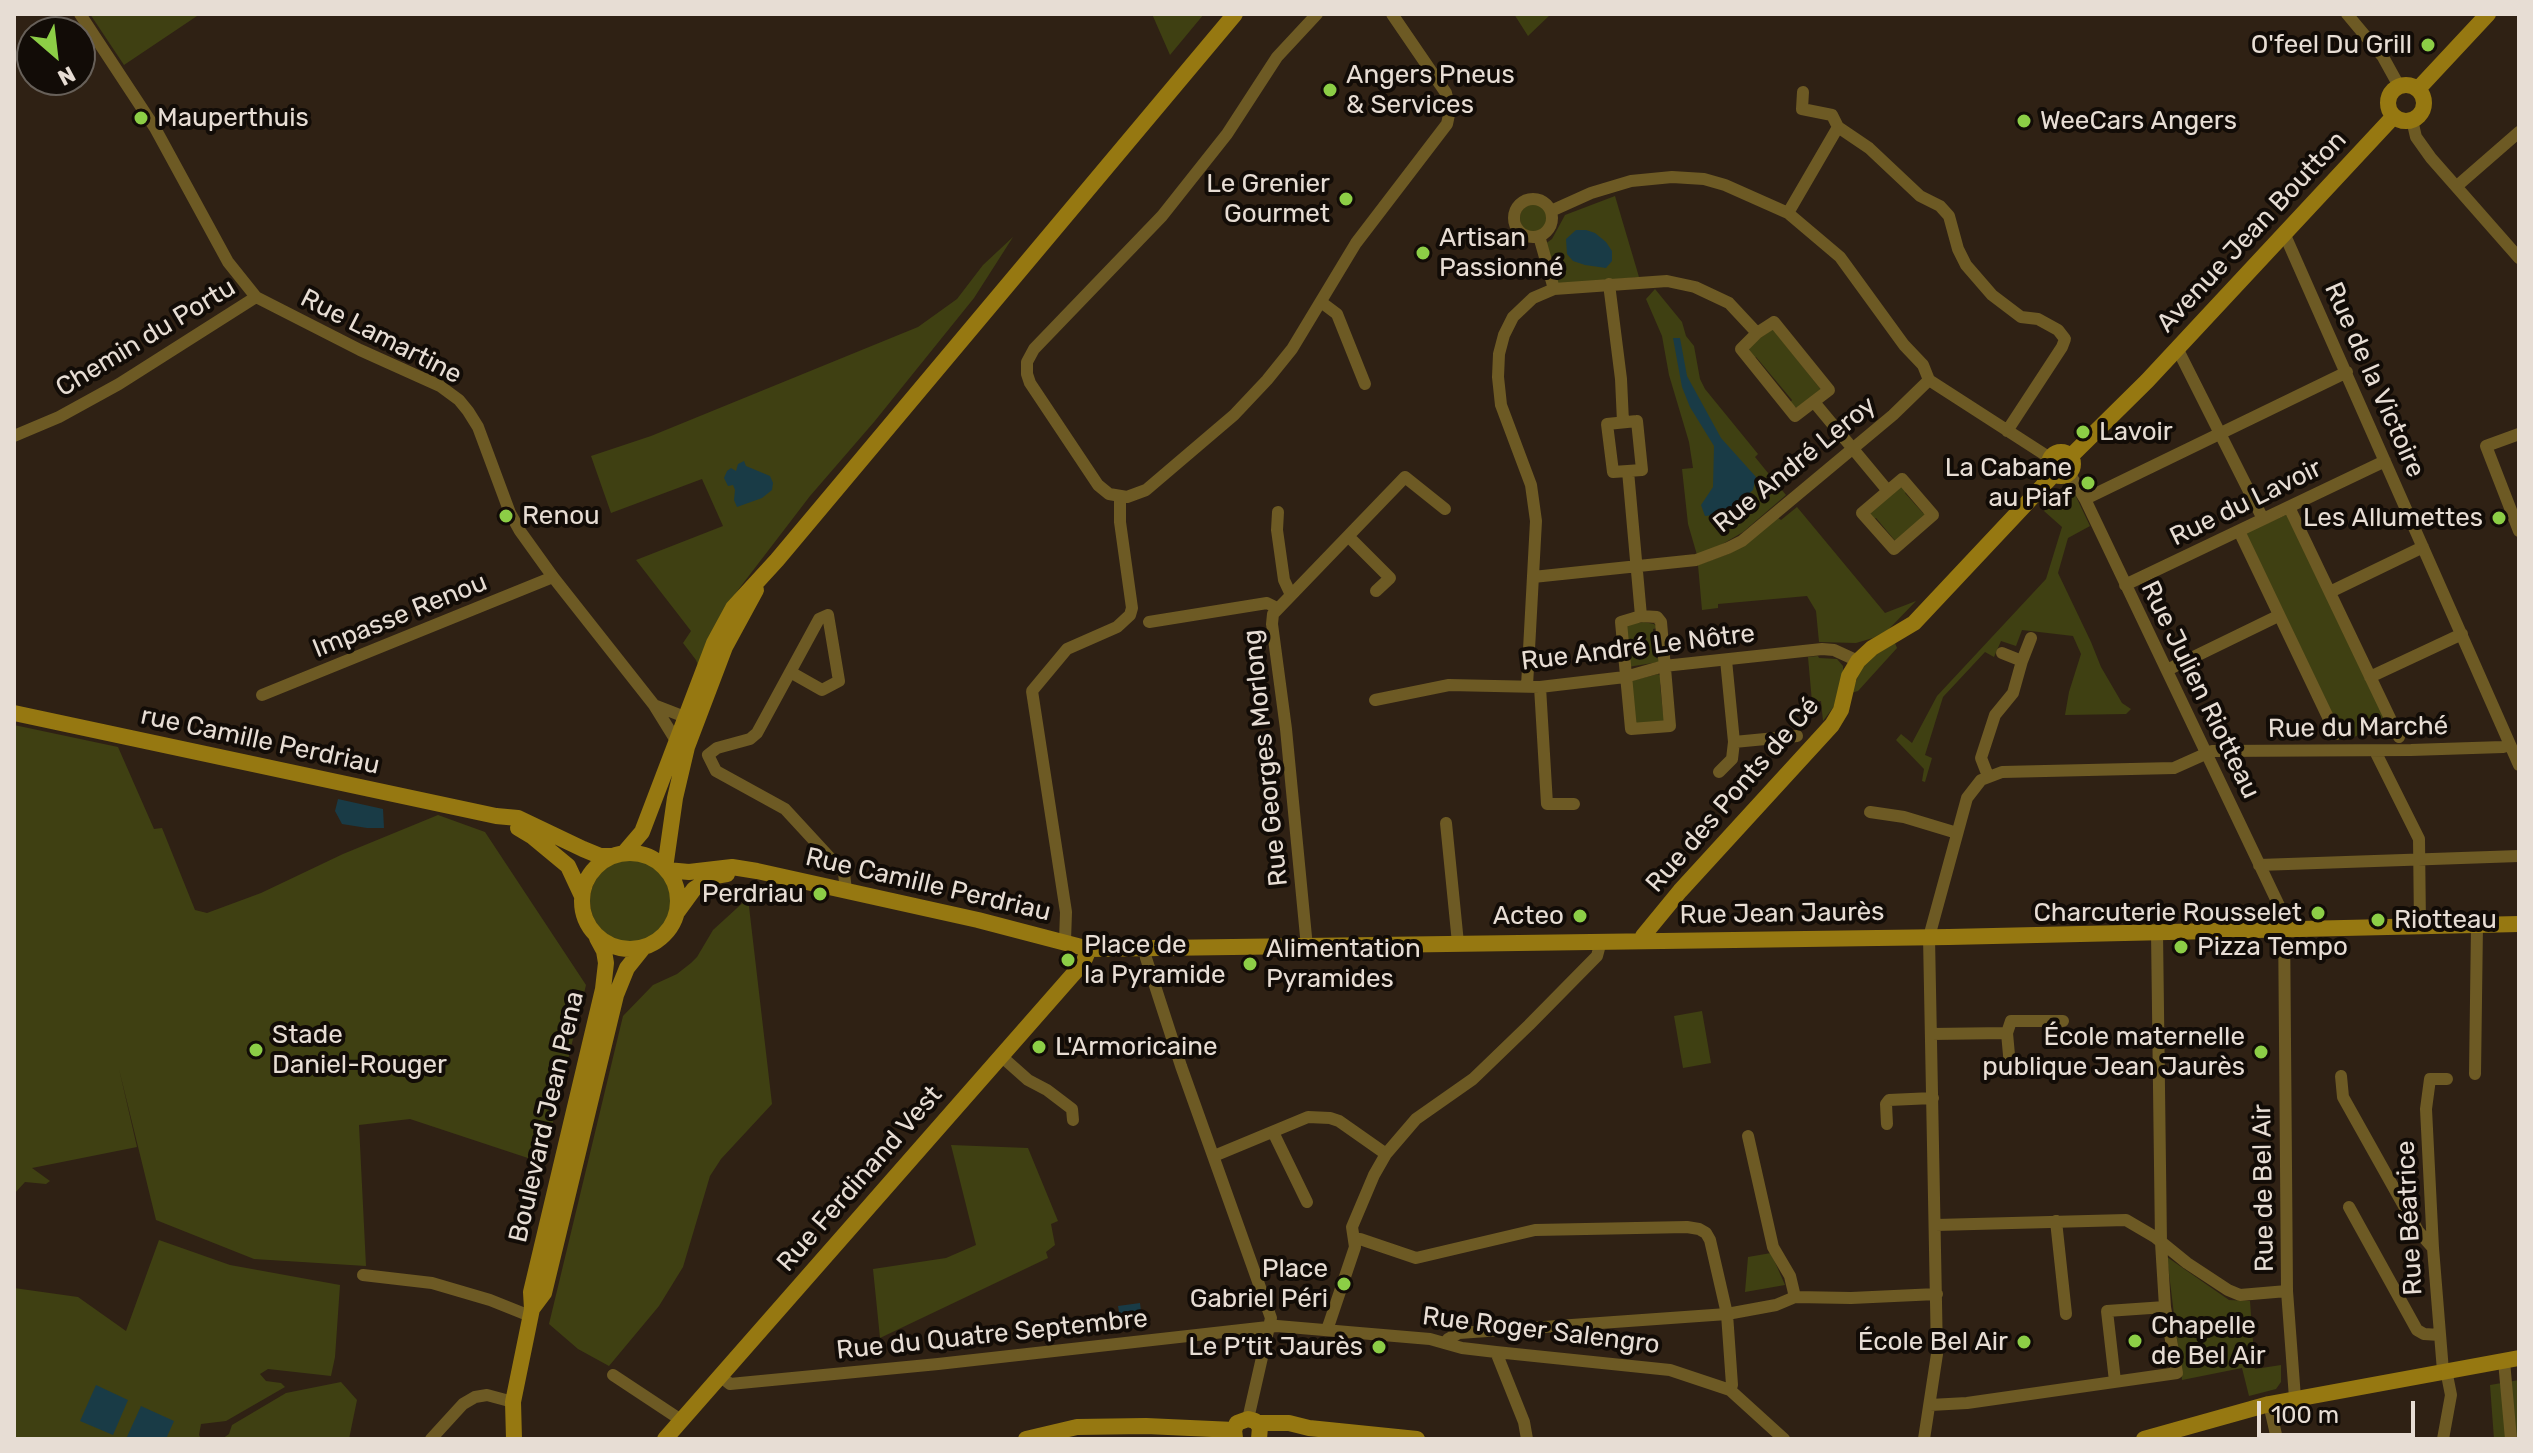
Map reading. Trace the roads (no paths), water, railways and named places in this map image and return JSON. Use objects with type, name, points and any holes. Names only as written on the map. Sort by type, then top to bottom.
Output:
[{"type":"main road","points":[[666,869],[685,717],[714,643],[733,608],[765,574],[1235,14]]},
{"type":"main road","points":[[2418,89],[2488,14]]},
{"type":"main road","points":[[2409,84],[2418,89],[2424,97],[2420,115],[2403,121],[2394,116],[2388,100],[2392,92],[2399,86],[2409,84]]},
{"type":"main road","name":"Avenue Jean Boutton","points":[[2061,466],[2147,381],[2394,116]]},
{"type":"main road","points":[[1858,661],[1872,648],[1914,623],[2061,466]]},
{"type":"main road","points":[[582,896],[591,872],[600,863],[618,855],[642,832],[725,647],[765,574]]},
{"type":"main road","name":"Rue des Ponts de Cé","points":[[1642,941],[1690,880],[1832,725],[1841,710],[1849,676],[1858,661]]},
{"type":"main road","name":"rue Camille Perdriau","points":[[14,713],[496,816],[518,818],[600,856],[618,855]]},
{"type":"main road","points":[[496,816],[556,854],[573,874],[582,896],[585,919],[597,938],[619,949],[643,948],[656,943],[674,923],[679,896],[675,881],[654,859],[640,854],[618,855]]},
{"type":"main road","name":"Rue Camille Perdriau","points":[[666,869],[689,872],[732,867],[757,871],[1089,949]]},
{"type":"main road","name":"Rue Camille Perdriau","points":[[678,911],[694,889],[715,876],[757,871]]},
{"type":"main road","name":"Rue Jean Jaurès","points":[[1089,949],[1929,937],[2519,924]]},
{"type":"main road","name":"Boulevard Jean Pena","points":[[514,1435],[513,1402],[531,1312],[531,1292],[603,989],[606,963],[597,938]]},
{"type":"main road","name":"Boulevard Jean Pena","points":[[531,1312],[544,1293],[616,995],[627,968],[643,948]]},
{"type":"main road","name":"Rue Ferdinand Vest","points":[[665,1439],[1083,963],[1089,949]]},
{"type":"main road","points":[[2144,1439],[2295,1398],[2512,1360]]},
{"type":"main road","points":[[1026,1439],[1077,1427],[1235,1435],[1240,1421],[1256,1429],[1309,1428],[1411,1439]]},
{"type":"street","name":"Rue Lamartine","points":[[80,14],[155,128],[228,262],[256,297],[360,350],[440,386],[459,400],[478,427],[510,513],[531,547],[681,743]]},
{"type":"street","points":[[1317,14],[1277,57],[1227,134],[1162,216],[1034,349],[1027,362],[1030,383],[1098,485],[1109,494],[1120,497],[1146,490],[1234,415],[1267,380],[1292,349],[1356,243],[1447,124],[1450,110],[1446,93],[1392,14]]},
{"type":"street","points":[[2347,14],[2383,57],[2399,86]]},
{"type":"street","points":[[1803,92],[1802,109],[1832,115],[1838,127],[1869,148],[1920,196],[1940,206],[1949,216],[1966,265],[1992,295],[2021,317],[2038,319],[2058,330],[2065,339],[2007,431]]},
{"type":"street","points":[[2412,120],[2416,137],[2519,258]]},
{"type":"street","points":[[1788,213],[1838,127]]},
{"type":"street","points":[[2457,186],[2519,132]]},
{"type":"street","points":[[1551,211],[1591,193],[1631,181],[1672,177],[1704,179],[1725,185],[1788,213],[1840,257],[1904,345],[1923,365],[1929,380],[2061,466]]},
{"type":"street","points":[[1536,199],[1551,211],[1551,223],[1539,236],[1527,236],[1514,223],[1515,210],[1523,201],[1536,199]]},
{"type":"street","name":"Rue de la Victoire","points":[[2284,233],[2519,765]]},
{"type":"street","points":[[1539,236],[1554,289]]},
{"type":"street","points":[[1574,804],[1547,804],[1534,686],[1534,503],[1531,485],[1501,405],[1498,377],[1504,335],[1513,317],[1533,298],[1554,289],[1652,280],[1682,282],[1729,303],[1757,333]]},
{"type":"street","points":[[1609,284],[1623,422]]},
{"type":"street","name":"Chemin du Portu","points":[[14,436],[59,417],[119,384],[256,297]]},
{"type":"street","points":[[1321,302],[1337,314],[1365,384]]},
{"type":"street","points":[[1774,322],[1829,390],[1814,402],[1795,416],[1741,349],[1774,322]]},
{"type":"street","points":[[2177,348],[2263,519]]},
{"type":"street","points":[[2085,499],[2347,372]]},
{"type":"street","name":"Rue André Leroy","points":[[1533,577],[1696,560],[1728,548],[1742,541],[1893,415],[1929,380]]},
{"type":"street","points":[[1814,402],[1888,491]]},
{"type":"street","points":[[1637,421],[1642,470],[1613,472],[1607,424],[1623,422],[1637,421]]},
{"type":"street","points":[[2519,434],[2486,446],[2519,531]]},
{"type":"street","name":"Rue du Lavoir","points":[[2125,585],[2385,461]]},
{"type":"street","name":"Rue Julien Riotteau","points":[[2061,466],[2085,499],[2167,670],[2284,916],[2282,928]]},
{"type":"street","points":[[1628,471],[1641,616]]},
{"type":"street","name":"Rue Georges Morlong","points":[[1307,947],[1286,729],[1272,624],[1277,608],[1405,477],[1445,509]]},
{"type":"street","points":[[1902,479],[1933,515],[1894,549],[1862,513],[1888,491],[1902,479]]},
{"type":"street","points":[[1065,941],[1066,912],[1032,691],[1067,649],[1117,627],[1127,619],[1132,608],[1120,522],[1120,497]]},
{"type":"street","points":[[2289,507],[2399,737]]},
{"type":"street","points":[[1278,512],[1277,530],[1284,580],[1291,595]]},
{"type":"street","points":[[2239,531],[2336,734]]},
{"type":"street","points":[[1348,536],[1390,578],[1376,591]]},
{"type":"street","points":[[2330,592],[2423,547]]},
{"type":"street","name":"Impasse Renou","points":[[262,695],[553,577]]},
{"type":"street","points":[[1149,622],[1267,603],[1277,608]]},
{"type":"street","points":[[792,673],[822,690],[839,681],[828,615],[819,619],[757,733],[750,739],[717,748],[708,755],[716,771],[785,809],[844,873],[846,891]]},
{"type":"street","points":[[1641,616],[1657,617],[1661,622],[1664,666],[1670,726],[1631,729],[1621,622],[1641,616]]},
{"type":"street","points":[[2167,670],[2278,616]]},
{"type":"street","points":[[2370,677],[2462,634]]},
{"type":"street","points":[[1988,776],[1981,758],[1995,715],[2013,693],[2031,638]]},
{"type":"street","name":"Rue André Le Nôtre","points":[[1375,700],[1449,685],[1534,686],[1625,677],[1664,666],[1822,649],[1834,650],[1858,661]]},
{"type":"street","points":[[2002,653],[2022,661]]},
{"type":"street","points":[[1719,772],[1732,759],[1734,742],[1726,660]]},
{"type":"street","points":[[654,705],[685,717]]},
{"type":"street","points":[[1734,742],[1797,736]]},
{"type":"street","name":"Rue du Marché","points":[[2206,753],[2375,751],[2510,745]]},
{"type":"street","points":[[2375,751],[2419,839],[2420,926]]},
{"type":"street","points":[[1924,1439],[1937,1354],[1929,937],[1967,798],[1981,780],[2002,772],[2174,768],[2206,753]]},
{"type":"street","points":[[1870,812],[1904,817],[1957,833]]},
{"type":"street","points":[[1446,823],[1458,943]]},
{"type":"street","points":[[2259,865],[2519,856]]},
{"type":"street","points":[[2475,1074],[2477,925]]},
{"type":"street","name":"Rue de Bel Air","points":[[2282,928],[2287,1291],[2295,1398]]},
{"type":"street","points":[[1930,1405],[1967,1403],[2177,1373],[2165,1307],[2161,1243],[2157,932]]},
{"type":"street","points":[[1327,1330],[1355,1247],[1352,1227],[1373,1176],[1386,1154],[1416,1119],[1473,1079],[1529,1025],[1597,956],[1601,941]]},
{"type":"street","points":[[1145,949],[1181,1066],[1271,1318],[1256,1429]]},
{"type":"street","points":[[2010,1066],[2007,1033],[2011,1021],[2063,1021]]},
{"type":"street","points":[[1931,1034],[2007,1033]]},
{"type":"street","points":[[1001,1056],[1028,1080],[1072,1109],[1073,1120]]},
{"type":"street","points":[[2341,1076],[2343,1097],[2418,1231],[2433,1248]]},
{"type":"street","name":"Rue Béatrice","points":[[2443,1439],[2451,1395],[2440,1335],[2426,1109],[2430,1079],[2447,1079]]},
{"type":"street","points":[[1887,1124],[1886,1104],[1889,1100],[1933,1098]]},
{"type":"street","points":[[1214,1156],[1308,1117],[1330,1118],[1386,1154]]},
{"type":"street","points":[[1273,1132],[1307,1202]]},
{"type":"street","points":[[1748,1136],[1773,1247],[1790,1276],[1795,1297]]},
{"type":"street","points":[[2349,1207],[2417,1330],[2424,1334],[2440,1335]]},
{"type":"street","points":[[1936,1225],[2126,1220],[2228,1290],[2240,1295],[2287,1291]]},
{"type":"street","points":[[2056,1221],[2066,1314]]},
{"type":"street","points":[[1354,1240],[1360,1239],[1416,1258],[1535,1230],[1699,1229],[1710,1240],[1727,1314],[1730,1390]]},
{"type":"street","points":[[363,1275],[432,1283],[531,1312]]},
{"type":"street","points":[[1445,1343],[1459,1333],[1727,1314],[1776,1305],[1795,1297],[1937,1294]]},
{"type":"street","points":[[2115,1381],[2107,1311],[2165,1307]]},
{"type":"street","name":"Rue du Quatre Septembre","points":[[720,1376],[730,1384],[1270,1326]]},
{"type":"street","name":"Rue Roger Salengro","points":[[1270,1326],[1430,1339],[1496,1352],[1670,1370],[1730,1390],[1784,1439]]},
{"type":"street","points":[[1496,1352],[1524,1422],[1527,1439]]},
{"type":"street","points":[[2511,1439],[2512,1360]]},
{"type":"street","points":[[613,1375],[681,1420]]},
{"type":"street","points":[[431,1439],[463,1404],[475,1397],[487,1395],[513,1402]]},
{"type":"street","points":[[2269,1404],[2277,1439]]},
{"type":"water","points":[[1576,230],[1595,233],[1606,242],[1612,251],[1612,261],[1606,268],[1573,261],[1567,254],[1566,239]]},
{"type":"water","points":[[1673,338],[1680,338],[1687,376],[1721,438],[1756,477],[1753,490],[1722,514],[1705,516],[1701,505],[1713,487],[1714,446],[1690,407],[1682,387]]},
{"type":"water","points":[[744,461],[746,466],[770,476],[772,490],[762,498],[737,507],[733,485],[728,486],[724,478],[727,471],[731,468],[736,471],[738,464]]},
{"type":"water","points":[[338,799],[383,809],[384,828],[342,824],[335,811]]},
{"type":"water","points":[[1140,1303],[1143,1327],[1132,1328],[1131,1317],[1120,1318],[1118,1306]]},
{"type":"water","points":[[96,1385],[128,1400],[113,1435],[80,1421]]},
{"type":"water","points":[[141,1406],[174,1421],[166,1439],[126,1439]]},
{"type":"place","name":"O'feel Du Grill","points":[[2428,45]]},
{"type":"place","name":"Angers Pneus & Services","points":[[1330,90]]},
{"type":"place","name":"Mauperthuis","points":[[141,118]]},
{"type":"place","name":"WeeCars Angers","points":[[2024,121]]},
{"type":"place","name":"Le Grenier Gourmet","points":[[1346,199]]},
{"type":"place","name":"Artisan Passionné","points":[[1423,253]]},
{"type":"place","name":"Lavoir","points":[[2083,432]]},
{"type":"place","name":"La Cabane au Piaf","points":[[2088,483]]},
{"type":"place","name":"Renou","points":[[506,516]]},
{"type":"place","name":"Les Allumettes","points":[[2499,518]]},
{"type":"place","name":"Perdriau","points":[[820,894]]},
{"type":"place","name":"Charcuterie Rousselet","points":[[2318,913]]},
{"type":"place","name":"Acteo","points":[[1580,916]]},
{"type":"place","name":"Riotteau","points":[[2378,920]]},
{"type":"place","name":"Pizza Tempo","points":[[2181,947]]},
{"type":"place","name":"Place de la Pyramide","points":[[1068,960]]},
{"type":"place","name":"Alimentation Pyramides","points":[[1250,964]]},
{"type":"place","name":"L'Armoricaine","points":[[1039,1047]]},
{"type":"place","name":"Stade Daniel-Rouger","points":[[256,1050]]},
{"type":"place","name":"École maternelle publique Jean Jaurès","points":[[2261,1052]]},
{"type":"place","name":"Place Gabriel Péri","points":[[1344,1284]]},
{"type":"place","name":"Chapelle de Bel Air","points":[[2135,1341]]},
{"type":"place","name":"École Bel Air","points":[[2024,1342]]},
{"type":"place","name":"Le P’tit Jaurès","points":[[1379,1347]]}]
